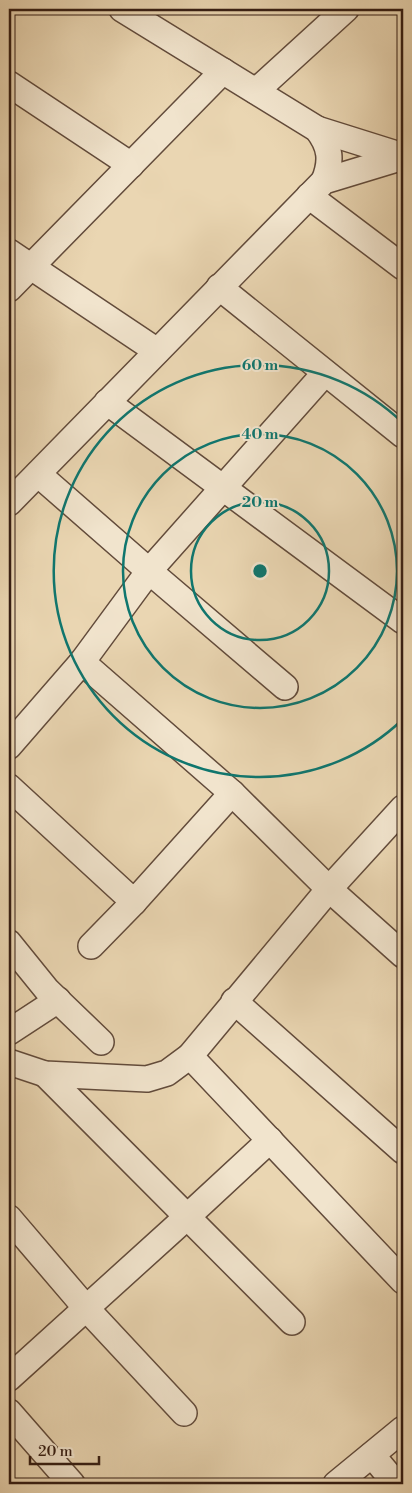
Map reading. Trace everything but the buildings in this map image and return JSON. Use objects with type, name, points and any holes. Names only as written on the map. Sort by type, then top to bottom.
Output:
[{"type":"street","points":[[256,91],[346,9]]},
{"type":"street","points":[[137,12],[223,71],[317,129],[403,157]]},
{"type":"street","points":[[9,289],[223,71]]},
{"type":"street","points":[[9,84],[131,165]]},
{"type":"street","points":[[9,503],[316,189],[328,170],[329,155],[326,141],[317,129]]},
{"type":"street","points":[[316,189],[403,157]]},
{"type":"street","points":[[316,189],[403,267]]},
{"type":"street","points":[[9,252],[157,351]]},
{"type":"street","points":[[219,287],[403,434]]},
{"type":"street","points":[[9,746],[82,662],[149,571],[224,489],[325,373]]},
{"type":"street","points":[[107,402],[403,621]]},
{"type":"street","points":[[38,474],[285,687]]},
{"type":"street","points":[[82,662],[232,793],[329,889],[403,955]]},
{"type":"street","points":[[9,788],[134,902]]},
{"type":"street","points":[[90,946],[134,902],[232,793]]},
{"type":"street","points":[[9,1062],[45,1074],[147,1079],[167,1073],[190,1056],[329,889],[403,808]]},
{"type":"street","points":[[9,943],[47,990],[101,1042]]},
{"type":"street","points":[[9,1032],[58,1000]]},
{"type":"street","points":[[234,1001],[403,1151]]},
{"type":"street","points":[[190,1056],[403,1281]]},
{"type":"street","points":[[45,1074],[292,1322]]},
{"type":"street","points":[[9,1378],[270,1140]]},
{"type":"street","points":[[9,1218],[86,1308],[184,1413]]},
{"type":"street","points":[[9,1412],[72,1484]]},
{"type":"street","points":[[336,1484],[403,1429]]},
{"type":"street","points":[[372,1455],[396,1484]]}]
